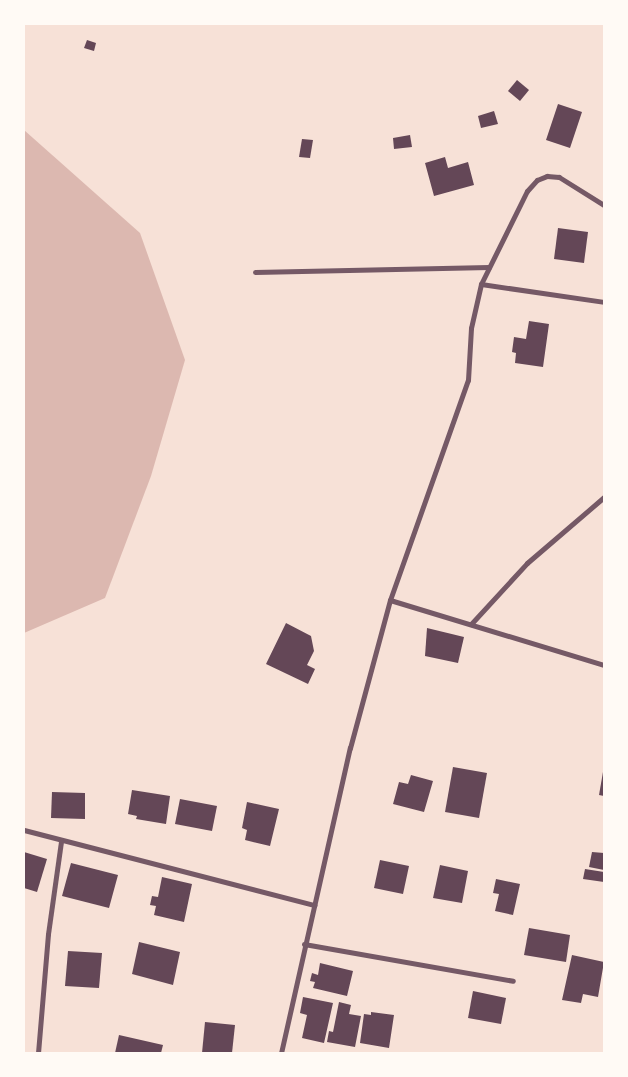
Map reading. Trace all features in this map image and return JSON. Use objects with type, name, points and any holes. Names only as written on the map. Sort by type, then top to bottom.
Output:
[{"type":"street","points":[[281,1053],[304,944],[350,748],[390,600],[468,380],[471,328],[481,284],[528,191],[537,180],[547,176],[559,178],[604,204]]},
{"type":"street","points":[[255,272],[489,267]]},
{"type":"street","points":[[481,284],[604,302]]},
{"type":"street","points":[[471,624],[527,563],[604,497]]},
{"type":"street","points":[[390,600],[604,664]]},
{"type":"street","points":[[24,830],[61,841],[147,860],[314,904]]},
{"type":"street","points":[[38,1053],[48,934],[61,841]]},
{"type":"street","points":[[304,944],[512,981]]},
{"type":"shaded area","points":[[24,130],[140,233],[185,360],[151,476],[105,598],[24,633]]},
{"type":"building","points":[[87,40],[96,43],[94,51],[84,48]]},
{"type":"building","points":[[517,80],[529,90],[520,101],[508,91]]},
{"type":"building","points":[[558,104],[582,112],[570,148],[546,140]]},
{"type":"building","points":[[494,111],[498,124],[481,128],[478,116]]},
{"type":"building","points":[[410,135],[412,147],[394,149],[393,138]]},
{"type":"building","points":[[302,139],[313,140],[310,158],[299,157]]},
{"type":"building","points":[[445,157],[448,168],[468,162],[474,185],[434,196],[425,163]]},
{"type":"building","points":[[558,228],[588,232],[584,263],[554,259]]},
{"type":"building","points":[[529,321],[549,324],[543,367],[515,363],[516,353],[512,352],[514,337],[526,339]]},
{"type":"building","points":[[286,623],[311,636],[314,651],[307,665],[315,669],[308,684],[266,664]]},
{"type":"building","points":[[427,628],[464,637],[458,663],[425,656]]},
{"type":"building","points":[[453,767],[487,773],[479,818],[445,812]]},
{"type":"building","points":[[604,773],[604,796],[599,795]]},
{"type":"building","points":[[411,775],[433,781],[424,812],[393,804],[399,782],[408,784]]},
{"type":"building","points":[[132,790],[170,796],[166,824],[136,819],[137,816],[128,814]]},
{"type":"building","points":[[52,792],[85,793],[85,819],[51,818]]},
{"type":"building","points":[[180,799],[217,806],[212,831],[175,824]]},
{"type":"building","points":[[247,802],[279,809],[270,846],[245,840],[247,830],[242,828]]},
{"type":"building","points":[[24,852],[47,859],[37,892],[24,888]]},
{"type":"building","points":[[592,852],[604,853],[604,870],[589,867]]},
{"type":"building","points":[[380,860],[409,866],[403,894],[374,888]]},
{"type":"building","points":[[71,863],[118,875],[109,908],[62,896]]},
{"type":"building","points":[[440,865],[468,871],[462,903],[433,898]]},
{"type":"building","points":[[585,869],[604,872],[604,882],[583,879]]},
{"type":"building","points":[[162,877],[192,884],[184,922],[154,915],[156,906],[150,905],[152,896],[158,897]]},
{"type":"building","points":[[496,879],[520,884],[513,915],[495,911],[499,894],[493,893]]},
{"type":"building","points":[[529,928],[570,935],[566,962],[524,955]]},
{"type":"building","points":[[139,942],[180,952],[173,985],[132,974]]},
{"type":"building","points":[[68,951],[102,953],[99,988],[65,986]]},
{"type":"building","points":[[572,955],[604,962],[598,997],[583,994],[581,1003],[562,1000]]},
{"type":"building","points":[[320,963],[353,971],[347,996],[313,988],[315,982],[310,981],[312,973],[318,975]]},
{"type":"building","points":[[473,991],[506,998],[501,1024],[468,1018]]},
{"type":"building","points":[[303,997],[333,1003],[324,1043],[302,1038],[307,1015],[300,1013]]},
{"type":"building","points":[[339,1002],[351,1005],[349,1014],[361,1016],[355,1047],[327,1042],[329,1031],[333,1032]]},
{"type":"building","points":[[371,1012],[394,1015],[389,1048],[360,1043],[364,1014],[371,1015]]},
{"type":"building","points":[[205,1022],[235,1025],[232,1053],[202,1053]]},
{"type":"building","points":[[119,1035],[163,1045],[161,1053],[115,1053]]}]
